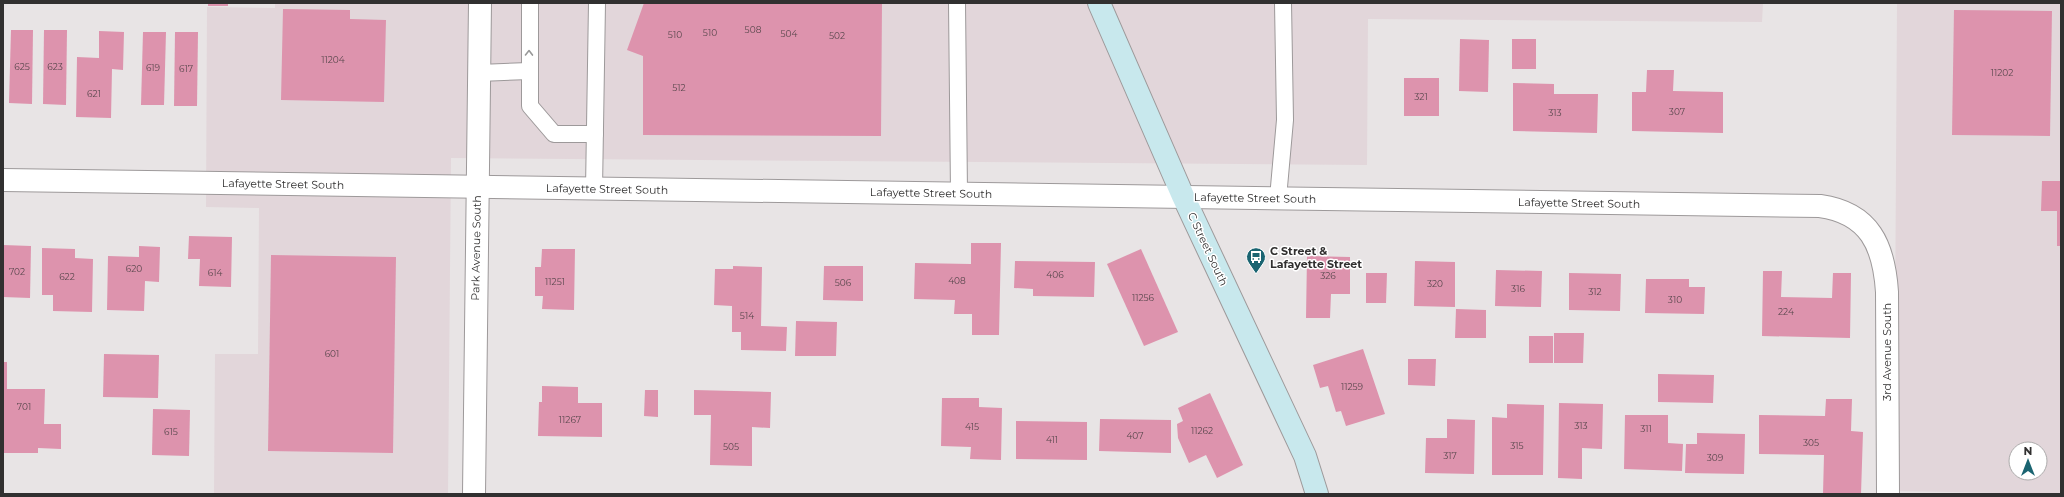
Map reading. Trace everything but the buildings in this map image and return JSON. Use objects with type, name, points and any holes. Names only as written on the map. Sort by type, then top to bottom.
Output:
[{"type":"main road","name":"C Street South","points":[[1099,3],[1183,196],[1305,456],[1317,494]]},
{"type":"street","name":"Park Avenue South","points":[[474,494],[480,3]]},
{"type":"street","name":"Lafayette Street South","points":[[3,180],[1820,206],[1833,208],[1856,219]]},
{"type":"street","name":"3rd Avenue South","points":[[1856,219],[1874,239],[1884,261],[1888,494]]},
{"type":"lane","points":[[530,3],[530,106],[554,134],[595,134]]},
{"type":"lane","points":[[594,189],[597,3]]},
{"type":"lane","points":[[957,3],[959,193]]},
{"type":"lane","points":[[1278,198],[1285,120],[1283,3]]},
{"type":"lane","points":[[479,73],[529,71]]},
{"type":"shaded area","points":[[275,3],[1763,3],[1762,22],[1368,19],[1367,165],[451,158],[448,494],[214,493],[215,354],[258,354],[259,208],[206,207],[207,7],[275,8]]},
{"type":"shaded area","points":[[1897,3],[2061,3],[2061,494],[1894,491]]},
{"type":"place","name":"C Street & Lafayette Street","points":[[1256,274]]}]
